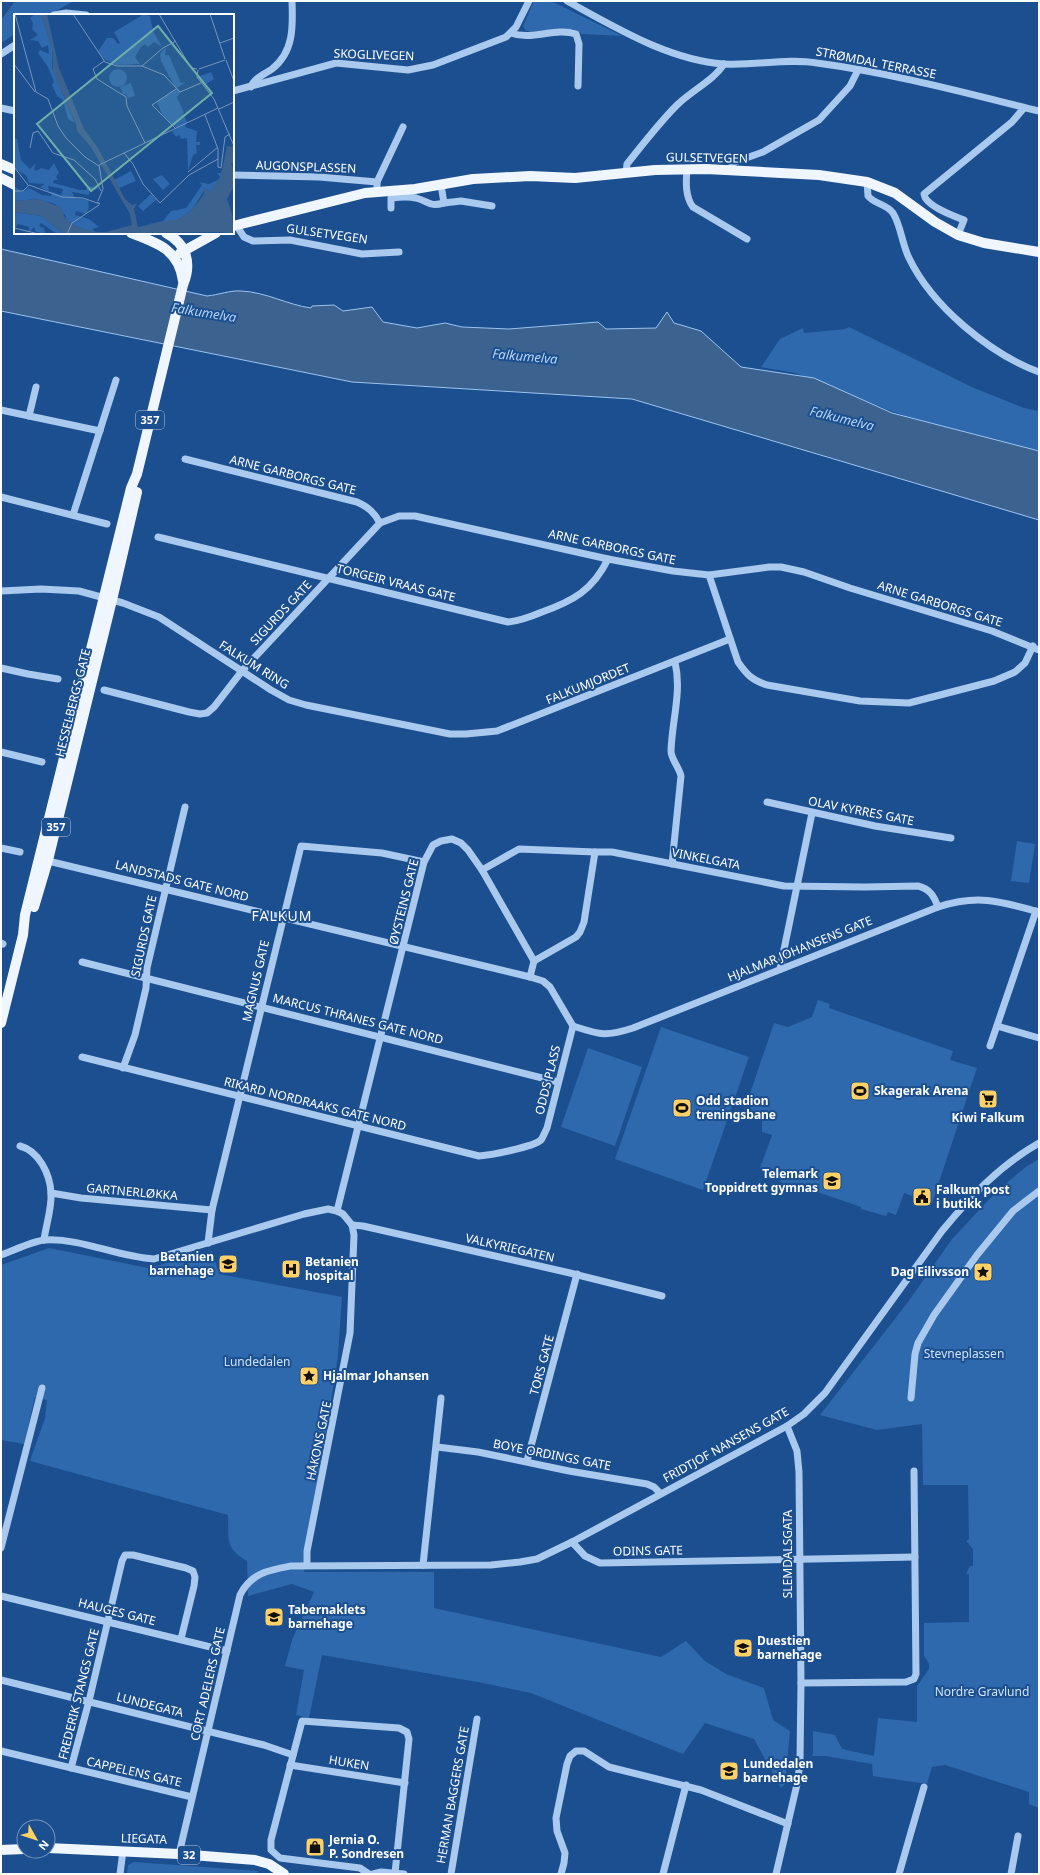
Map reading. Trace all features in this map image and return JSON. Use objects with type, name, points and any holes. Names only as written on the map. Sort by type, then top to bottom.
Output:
[{"type":"main road","points":[[1,164],[14,170]]},
{"type":"main road","name":"GULSETVEGEN","points":[[235,225],[355,195],[377,187],[415,189],[473,179],[530,176],[575,178],[686,169],[730,170],[819,175],[867,182],[895,193],[935,222],[958,235],[984,243],[1039,252]]},
{"type":"main road","points":[[1,178],[14,184]]},
{"type":"main road","points":[[133,234],[164,248],[175,256],[214,234]]},
{"type":"main road","points":[[167,234],[180,243],[184,250]]},
{"type":"main road","name":"357","points":[[183,285],[188,275],[188,265],[184,250]]},
{"type":"main road","name":"357","points":[[175,256],[181,268],[183,285]]},
{"type":"main road","name":"HESSELBERGS GATE","points":[[1,1023],[23,935],[25,915],[43,859],[108,598],[131,488],[137,474],[183,285]]},
{"type":"main road","name":"LIEGATA","points":[[56,1848],[179,1854],[255,1860],[269,1864],[284,1874]]},
{"type":"main road","points":[[1,1850],[16,1849]]},
{"type":"street","points":[[251,87],[257,79],[279,62],[288,48],[292,33],[292,1]]},
{"type":"street","points":[[529,1],[512,33],[521,36],[568,32],[576,34],[579,44],[578,86]]},
{"type":"street","name":"STRØMDAL TERRASSE","points":[[567,1],[614,27],[650,43],[700,60],[724,64],[803,61],[858,70],[932,85],[1039,111]]},
{"type":"street","points":[[58,14],[66,12],[79,14]]},
{"type":"street","name":"SKOGLIVEGEN","points":[[234,91],[336,63],[396,70],[420,68],[460,56],[512,33]]},
{"type":"street","points":[[1,54],[14,46]]},
{"type":"street","points":[[626,173],[626,164],[667,116],[685,98],[715,75],[724,64]]},
{"type":"street","points":[[730,170],[735,162],[763,152],[819,120],[850,86],[858,70]]},
{"type":"street","points":[[1,108],[14,111]]},
{"type":"street","points":[[958,235],[964,220],[944,212],[928,201],[924,194],[1012,122],[1024,108]]},
{"type":"street","points":[[377,187],[403,128]]},
{"type":"street","points":[[686,169],[687,191],[689,200],[693,207],[747,238]]},
{"type":"street","name":"AUGONSPLASSEN","points":[[234,175],[343,178],[377,187]]},
{"type":"street","points":[[867,182],[868,196],[892,212],[909,258],[920,277],[937,298],[958,319],[986,343],[1010,359],[1039,372]]},
{"type":"street","points":[[441,185],[444,203]]},
{"type":"street","points":[[391,208],[390,198],[398,197],[418,199],[434,206],[444,203],[461,202],[492,206]]},
{"type":"street","name":"GULSETVEGEN","points":[[235,225],[244,237],[253,241],[290,240],[362,254],[399,252]]},
{"type":"street","points":[[73,515],[116,380]]},
{"type":"street","points":[[32,417],[36,387]]},
{"type":"street","points":[[1,410],[100,431]]},
{"type":"street","name":"ARNE GARBORGS GATE","points":[[185,460],[357,502],[368,507],[375,514],[380,523],[399,516],[415,516],[608,559],[672,571],[709,575],[769,567],[781,567],[804,572],[873,595],[992,631],[1036,648]]},
{"type":"street","points":[[1,497],[107,524]]},
{"type":"street","name":"SIGURDS GATE","points":[[104,690],[200,714],[207,713],[214,707],[242,671],[380,523]]},
{"type":"street","name":"TORGEIR VRAAS GATE","points":[[158,536],[508,622],[522,620],[576,597],[592,584],[601,573],[608,559]]},
{"type":"street","points":[[709,575],[738,662],[754,681],[767,686],[844,699],[889,703],[909,703],[1006,676],[1015,672],[1025,663],[1036,648]]},
{"type":"street","name":"FALKUM RING","points":[[1,592],[41,589],[78,591],[108,598],[158,617],[289,700],[306,705],[450,734]]},
{"type":"street","name":"FALKUMJORDET","points":[[450,734],[466,734],[497,730],[675,662],[730,639]]},
{"type":"street","points":[[672,864],[681,776],[679,768],[671,752],[678,692],[678,675],[675,662]]},
{"type":"street","points":[[1,668],[58,679]]},
{"type":"street","points":[[1,752],[42,762]]},
{"type":"street","name":"OLAV KYRRES GATE","points":[[767,802],[812,813],[951,838]]},
{"type":"street","name":"SIGURDS GATE","points":[[123,1068],[135,1035],[146,988],[146,979],[185,807]]},
{"type":"street","points":[[780,969],[812,813]]},
{"type":"street","name":"ØYSTEINS GATE","points":[[337,1210],[380,1036],[404,947],[424,862],[433,845],[441,841],[452,839],[460,843],[468,850],[482,870],[534,961]]},
{"type":"street","name":"MAGNUS GATE","points":[[208,1244],[212,1210],[282,917],[301,846],[382,853],[424,862]]},
{"type":"street","points":[[1,848],[20,852]]},
{"type":"street","name":"VINKELGATA","points":[[482,870],[518,849],[612,852],[784,886],[918,886],[927,888],[934,895],[938,906]]},
{"type":"street","points":[[573,1026],[550,987],[543,981],[530,977],[534,961],[576,937],[580,932],[584,922],[595,852]]},
{"type":"street","name":"LANDSTADS GATE NORD","points":[[43,859],[530,977]]},
{"type":"street","name":"HJALMAR JOHANSENS GATE","points":[[573,1026],[599,1034],[610,1035],[633,1028],[938,906],[968,899],[984,900],[1038,911]]},
{"type":"street","points":[[990,1046],[1038,911]]},
{"type":"street","name":"MARCUS THRANES GATE NORD","points":[[82,962],[558,1082]]},
{"type":"street","name":"ODDS PLASS","points":[[541,1140],[547,1128],[573,1026]]},
{"type":"street","points":[[997,1026],[1039,1038]]},
{"type":"street","name":"RIKARD NORDRAAKS GATE NORD","points":[[82,1057],[479,1156],[490,1155],[532,1144],[541,1140]]},
{"type":"street","name":"FRIDTJOF NANSENS GATE","points":[[572,1542],[660,1493],[787,1426],[804,1414],[825,1393],[942,1232],[966,1203],[981,1186],[1018,1155],[1039,1143]]},
{"type":"street","points":[[20,1146],[32,1151],[46,1170],[51,1193],[44,1240]]},
{"type":"street","points":[[911,1398],[915,1354],[918,1343],[934,1315],[977,1255],[1013,1211],[1039,1191]]},
{"type":"street","name":"GARTNERLØKKA","points":[[51,1193],[81,1198],[212,1210]]},
{"type":"street","points":[[1,1255],[44,1240],[75,1243],[140,1258],[154,1259],[304,1214],[328,1209],[337,1210],[343,1214],[352,1225]]},
{"type":"street","name":"VALKYRIEGATEN","points":[[352,1225],[363,1226],[577,1274],[662,1296]]},
{"type":"street","name":"HÅKONS GATE","points":[[307,1565],[307,1551],[350,1333],[354,1235],[352,1225]]},
{"type":"street","name":"TORS GATE","points":[[528,1461],[577,1274]]},
{"type":"street","points":[[1,1548],[42,1388]]},
{"type":"street","points":[[423,1565],[437,1447],[441,1398]]},
{"type":"street","name":"SLEMDALSGATA","points":[[776,1874],[798,1780],[800,1760],[801,1683],[797,1451],[787,1426]]},
{"type":"street","name":"BOYE ORDINGS GATE","points":[[437,1447],[528,1461],[569,1471],[647,1484],[654,1487],[660,1493]]},
{"type":"street","points":[[801,1683],[906,1682],[914,1679],[917,1666],[914,1471]]},
{"type":"street","points":[[307,1565],[491,1565],[537,1559],[572,1542]]},
{"type":"street","name":"ODINS GATE","points":[[572,1542],[585,1556],[600,1563],[915,1558]]},
{"type":"street","name":"FREDERIK STANGS GATE","points":[[71,1768],[89,1701],[122,1561],[125,1555],[133,1555],[193,1571],[195,1577],[194,1586],[181,1639]]},
{"type":"street","name":"CORT ADELERS GATE","points":[[179,1854],[240,1595],[245,1586],[254,1577],[271,1569],[307,1565]]},
{"type":"street","name":"HAUGES GATE","points":[[1,1596],[227,1651]]},
{"type":"street","name":"LUNDEGATA","points":[[1,1680],[208,1730],[264,1745],[293,1755]]},
{"type":"street","name":"HERMAN BAGGERS GATE","points":[[451,1874],[477,1719]]},
{"type":"street","points":[[368,1874],[360,1868],[280,1858],[271,1850],[271,1840],[302,1721],[399,1728],[407,1732],[408,1739],[405,1783],[395,1873]]},
{"type":"street","name":"CAPPELENS GATE","points":[[1,1751],[192,1797]]},
{"type":"street","points":[[561,1874],[565,1853],[557,1831],[556,1812],[567,1764],[570,1756],[576,1751],[584,1751],[609,1767],[620,1771],[686,1785],[788,1824]]},
{"type":"street","name":"HUKEN","points":[[290,1765],[405,1783]]},
{"type":"street","points":[[663,1874],[686,1785]]},
{"type":"street","points":[[899,1874],[924,1787]]},
{"type":"street","points":[[1011,1874],[1018,1836]]},
{"type":"street","points":[[120,1874],[123,1851]]},
{"type":"street","points":[[373,1874],[381,1872],[404,1874]]},
{"type":"green space","points":[[15,1],[72,2],[50,14],[14,14],[14,35],[1,43],[1,20]]},
{"type":"green space","points":[[534,1],[551,1],[622,36],[582,34],[573,29],[526,31],[523,26]]},
{"type":"green space","points":[[849,327],[974,388],[1024,408],[1039,411],[1039,450],[992,444],[893,412],[795,373],[761,367],[780,339],[803,328],[804,333],[845,329]]},
{"type":"green space","points":[[1017,841],[1035,844],[1029,883],[1011,881]]},
{"type":"green space","name":"Skagerak Arena","points":[[818,1000],[830,1004],[829,1008],[953,1051],[950,1060],[977,1068],[932,1203],[904,1193],[896,1215],[888,1212],[886,1216],[861,1209],[861,1207],[794,1184],[793,1186],[780,1182],[781,1179],[768,1175],[769,1171],[760,1168],[772,1135],[762,1132],[762,1120],[743,1114],[774,1023],[788,1027],[812,1017]]},
{"type":"green space","name":"Odd stadion treningsbane","points":[[661,1027],[749,1057],[703,1190],[615,1159]]},
{"type":"green space","points":[[588,1048],[642,1067],[615,1146],[561,1127]]},
{"type":"green space","points":[[1039,1159],[1039,1808],[1029,1804],[1029,1792],[945,1765],[932,1767],[927,1784],[873,1776],[872,1764],[825,1756],[812,1756],[813,1731],[835,1735],[842,1749],[874,1756],[878,1718],[917,1722],[917,1686],[929,1669],[929,1664],[924,1656],[924,1623],[969,1622],[969,1574],[966,1574],[970,1566],[973,1566],[973,1549],[966,1541],[969,1539],[968,1485],[923,1485],[922,1424],[877,1430],[820,1415],[908,1302],[952,1239],[998,1190],[1027,1166]]},
{"type":"green space","name":"Lundedalen","points":[[49,1248],[148,1268],[212,1251],[219,1274],[342,1297],[338,1356],[304,1572],[434,1572],[434,1608],[661,1657],[686,1641],[705,1661],[726,1674],[764,1688],[773,1720],[790,1731],[785,1784],[781,1788],[754,1739],[705,1723],[683,1754],[531,1693],[483,1683],[322,1655],[309,1718],[296,1715],[304,1670],[285,1666],[292,1640],[314,1592],[292,1584],[248,1596],[247,1561],[234,1552],[231,1547],[228,1536],[228,1515],[30,1461],[45,1418],[47,1400],[35,1397],[24,1444],[1,1440],[1,1265]]},
{"type":"green space","points":[[134,1862],[258,1871],[257,1874],[127,1874],[128,1865]]},
{"type":"water","name":"Falkumelva","points":[[1,249],[207,296],[241,291],[268,296],[311,308],[312,306],[334,305],[343,311],[372,307],[383,322],[417,328],[445,323],[462,327],[509,329],[598,322],[606,329],[656,328],[667,312],[674,323],[701,331],[741,367],[814,378],[892,413],[1039,451],[1039,520],[632,399],[352,382],[1,311]]},
{"type":"place","name":"Skagerak Arena","points":[[860,1091]]},
{"type":"place","name":"Kiwi Falkum","points":[[988,1099]]},
{"type":"place","name":"Odd stadion treningsbane","points":[[682,1108]]},
{"type":"place","name":"Telemark Toppidrett gymnas","points":[[832,1181]]},
{"type":"place","name":"Falkum post i butikk","points":[[922,1197]]},
{"type":"place","name":"Betanien barnehage","points":[[228,1264]]},
{"type":"place","name":"Betanien hospital","points":[[291,1269]]},
{"type":"place","name":"Dag Eilivsson","points":[[983,1272]]},
{"type":"place","name":"Hjalmar Johansen","points":[[309,1376]]},
{"type":"place","name":"Tabernaklets barnehage","points":[[274,1617]]},
{"type":"place","name":"Duestien barnehage","points":[[743,1648]]},
{"type":"place","name":"Lundedalen barnehage","points":[[729,1771]]},
{"type":"place","name":"Jernia O. P. Sondresen","points":[[315,1847]]},
{"type":"district","name":"FALKUM","points":[[282,916]]},
{"type":"park label","name":"Stevneplassen","points":[[964,1354]]},
{"type":"park label","name":"Nordre Gravlund","points":[[982,1692]]}]
